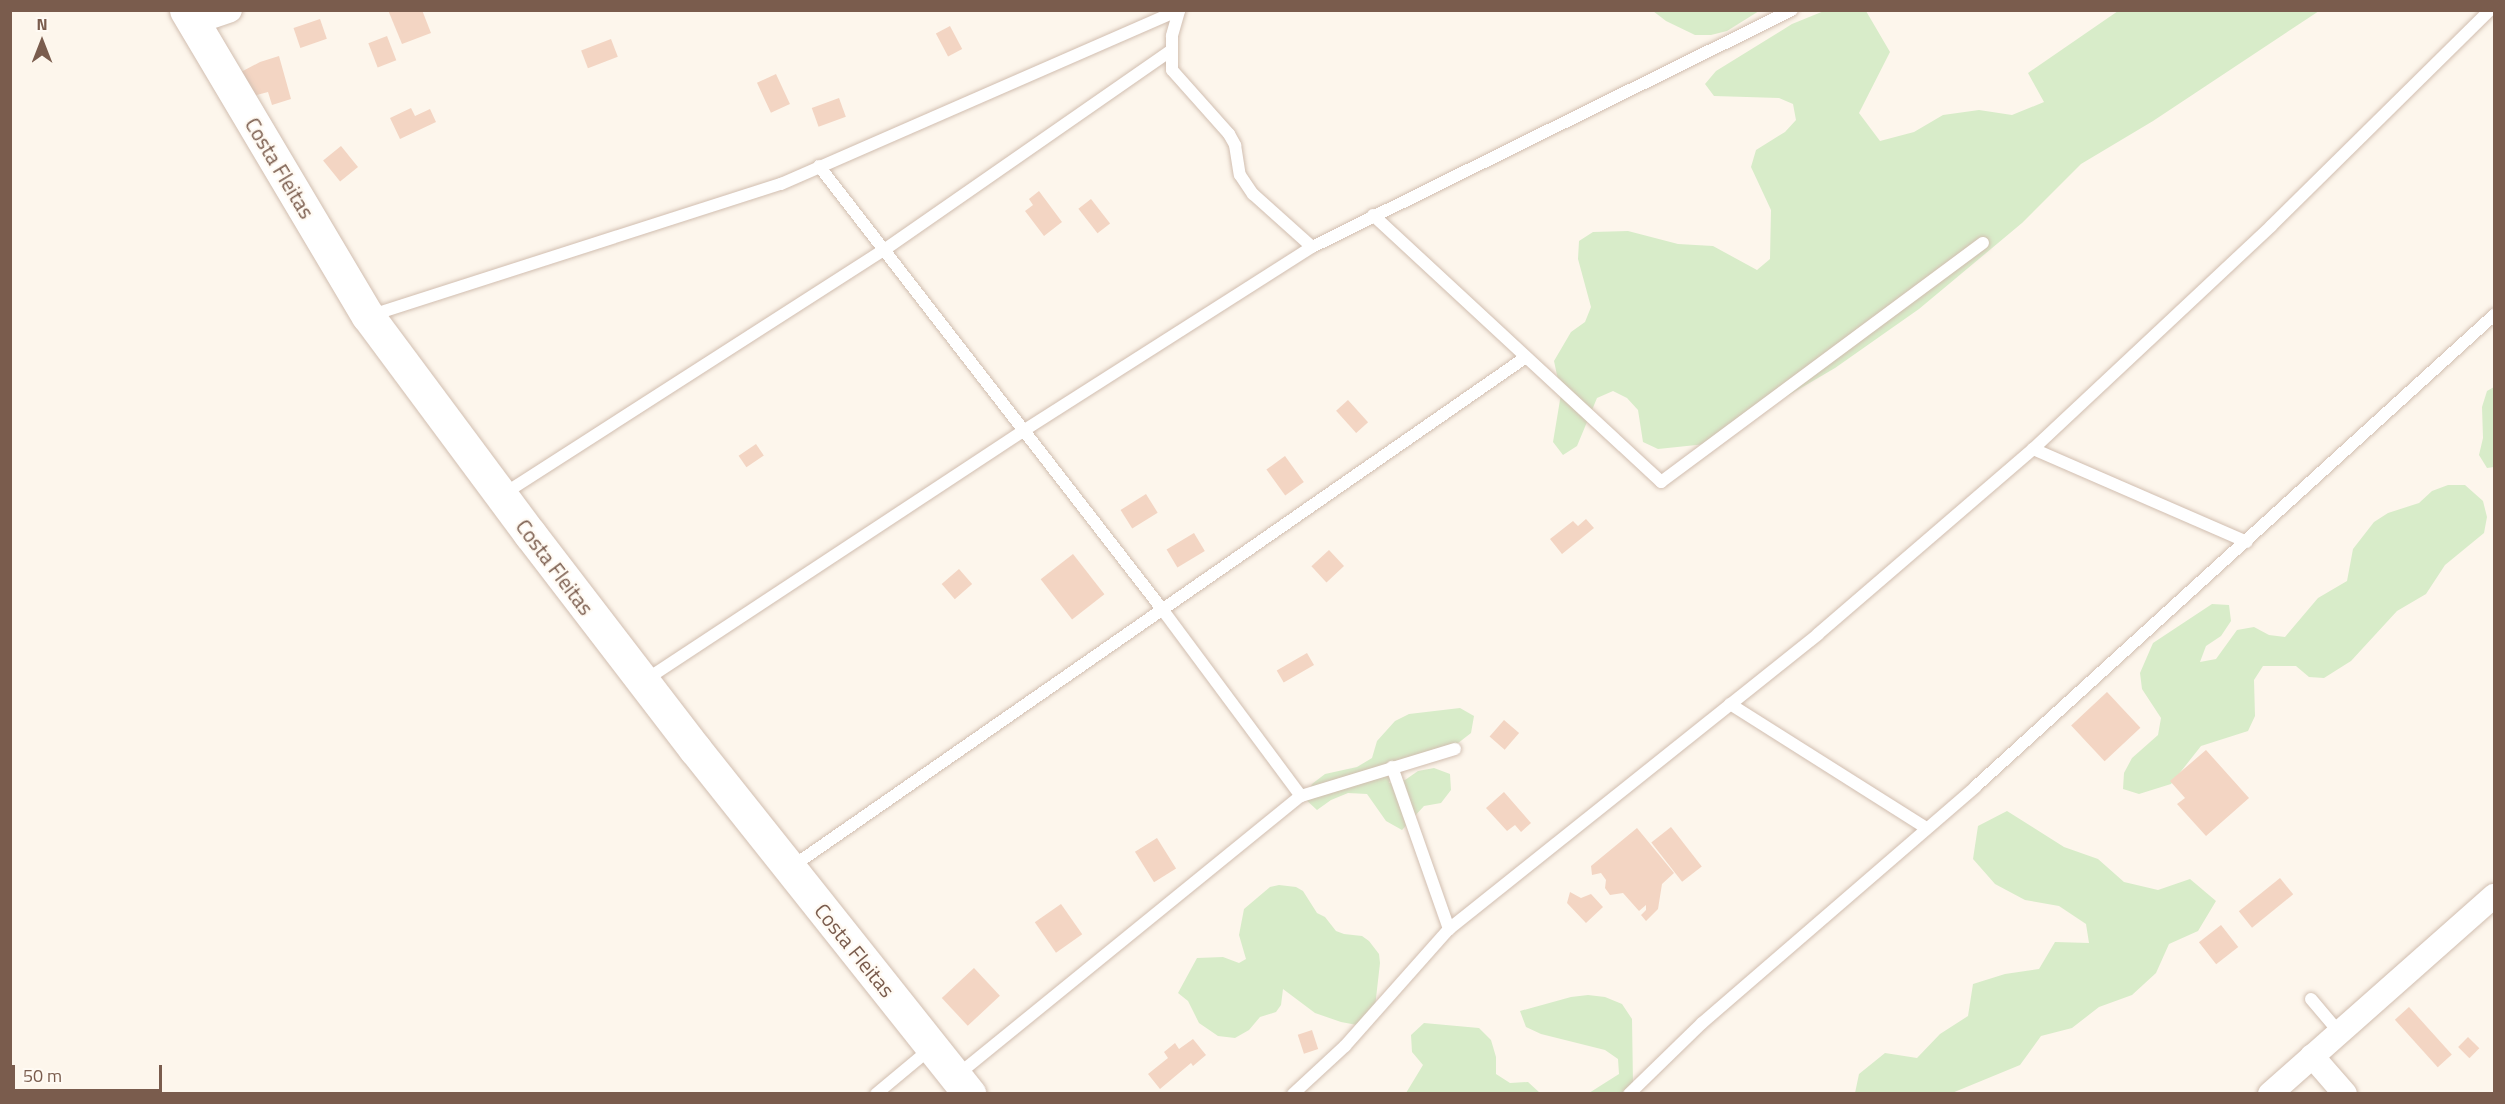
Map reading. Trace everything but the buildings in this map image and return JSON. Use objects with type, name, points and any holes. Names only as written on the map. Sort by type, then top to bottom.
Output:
[{"type":"main road","name":"Costa Fleitas","points":[[189,17],[368,316],[501,496],[643,681],[789,869],[963,1084]]},
{"type":"street","points":[[189,17],[230,10]]},
{"type":"street","points":[[2270,1094],[2494,896]]},
{"type":"street","points":[[2312,1056],[2345,1094]]},
{"type":"lane","points":[[643,681],[1023,430],[1312,247],[1792,10]]},
{"type":"lane","points":[[1293,1094],[1345,1046],[1449,929],[1818,634],[2033,450],[2271,226],[2490,10]]},
{"type":"lane","points":[[1179,11],[1170,51],[1172,70],[1229,134],[1235,145],[1240,175],[1253,194],[1312,247]]},
{"type":"lane","points":[[368,316],[781,184],[1179,11]]},
{"type":"lane","points":[[501,496],[884,250],[1170,51]]},
{"type":"lane","points":[[819,166],[1162,609],[1301,796]]},
{"type":"lane","points":[[1373,215],[1660,483],[1983,243]]},
{"type":"lane","points":[[1629,1094],[1711,1015],[1926,828],[2247,542],[2494,315]]},
{"type":"lane","points":[[789,869],[1526,357]]},
{"type":"lane","points":[[2033,450],[2247,542]]},
{"type":"lane","points":[[1730,704],[1926,828]]},
{"type":"lane","points":[[963,1084],[1301,796],[1455,749]]},
{"type":"lane","points":[[1392,767],[1449,929]]},
{"type":"lane","points":[[2311,999],[2339,1032]]},
{"type":"lane","points":[[876,1094],[933,1047]]},
{"type":"green space","points":[[1653,11],[1759,11],[1727,31],[1711,35],[1695,35],[1666,21]]},
{"type":"green space","points":[[1824,11],[1866,11],[1890,52],[1859,113],[1880,141],[1914,132],[1943,115],[1979,110],[2012,115],[2044,102],[2028,73],[2118,11],[2319,11],[2153,121],[2081,164],[2022,223],[1919,309],[1835,368],[1706,444],[1658,449],[1643,442],[1638,410],[1627,398],[1613,391],[1597,398],[1577,446],[1563,455],[1553,442],[1561,394],[1554,361],[1571,332],[1585,322],[1591,307],[1578,259],[1579,241],[1593,232],[1628,231],[1678,244],[1713,246],[1757,270],[1770,259],[1771,210],[1751,167],[1756,150],[1785,132],[1796,120],[1793,104],[1779,98],[1714,96],[1705,84],[1716,71],[1792,24]]},
{"type":"green space","points":[[2494,387],[2494,467],[2487,468],[2479,455],[2483,438],[2482,407],[2487,391]]},
{"type":"green space","points":[[2448,485],[2465,485],[2483,501],[2487,517],[2484,533],[2445,565],[2426,594],[2397,611],[2351,661],[2324,678],[2309,677],[2296,666],[2263,666],[2254,680],[2255,716],[2248,731],[2201,746],[2171,784],[2139,794],[2123,789],[2124,773],[2132,758],[2158,735],[2161,718],[2142,689],[2140,673],[2153,643],[2212,604],[2229,605],[2231,621],[2221,636],[2206,646],[2200,662],[2216,659],[2237,630],[2254,627],[2269,635],[2285,637],[2318,598],[2347,581],[2353,549],[2374,522],[2388,513],[2419,503],[2432,491]]},
{"type":"green space","points":[[1460,708],[1474,716],[1471,733],[1444,754],[1395,767],[1389,783],[1405,780],[1418,771],[1434,768],[1450,774],[1451,790],[1441,803],[1424,806],[1402,830],[1386,821],[1367,794],[1348,793],[1331,800],[1317,810],[1304,798],[1312,784],[1325,774],[1357,767],[1372,758],[1377,741],[1395,721],[1409,714]]},
{"type":"green space","points":[[2007,811],[2064,847],[2098,859],[2124,882],[2158,890],[2190,879],[2216,901],[2198,931],[2169,944],[2156,973],[2132,995],[2099,1007],[2072,1028],[2041,1036],[2020,1065],[1952,1093],[1855,1093],[1859,1074],[1885,1053],[1917,1058],[1940,1034],[1968,1016],[1973,984],[2005,974],[2039,969],[2055,942],[2089,943],[2086,924],[2059,906],[2025,900],[1995,884],[1973,859],[1978,826]]},
{"type":"green space","points":[[1279,885],[1296,887],[1303,891],[1317,913],[1325,917],[1336,931],[1362,936],[1369,941],[1379,954],[1380,963],[1375,1007],[1357,1025],[1341,1022],[1315,1013],[1283,989],[1281,1005],[1276,1012],[1260,1017],[1249,1030],[1235,1038],[1218,1036],[1199,1023],[1188,1001],[1178,993],[1197,958],[1223,957],[1239,963],[1246,959],[1239,935],[1244,909],[1270,887]]},
{"type":"green space","points":[[1588,995],[1605,997],[1622,1004],[1632,1019],[1633,1084],[1631,1093],[1589,1093],[1619,1074],[1618,1059],[1605,1050],[1541,1034],[1526,1027],[1520,1011],[1571,997]]},
{"type":"green space","points":[[1424,1023],[1479,1028],[1491,1040],[1496,1057],[1496,1074],[1510,1083],[1528,1082],[1540,1093],[1406,1093],[1423,1065],[1412,1052],[1411,1035]]}]
